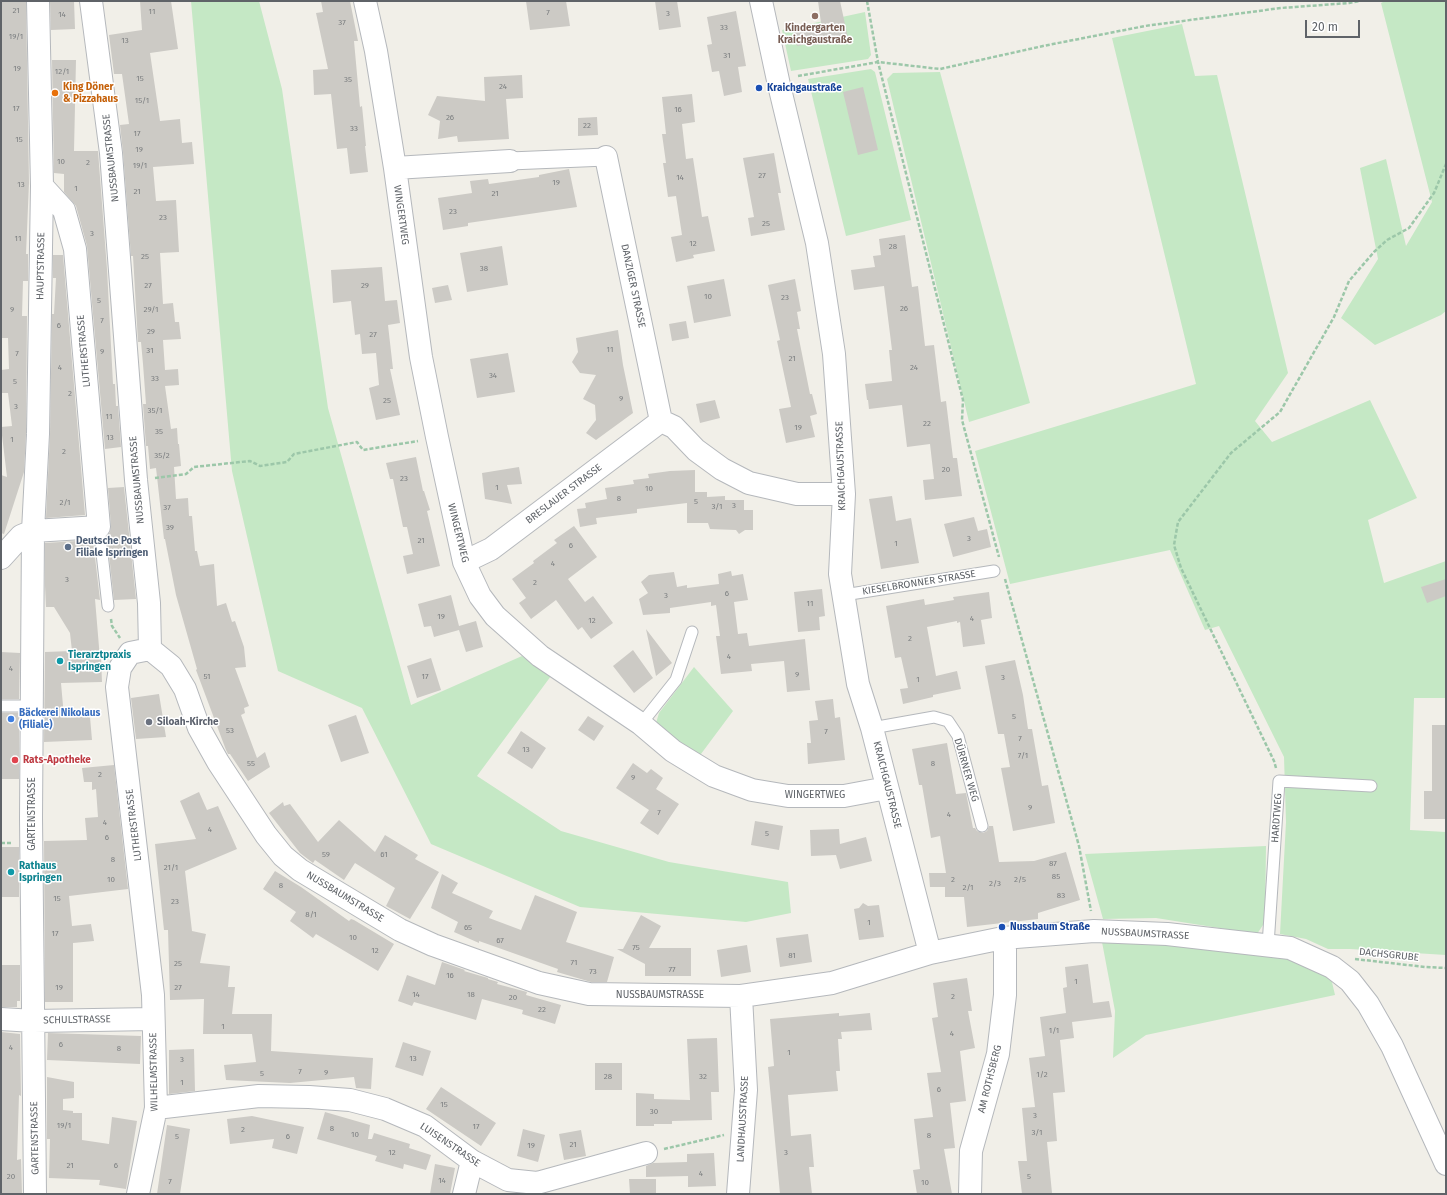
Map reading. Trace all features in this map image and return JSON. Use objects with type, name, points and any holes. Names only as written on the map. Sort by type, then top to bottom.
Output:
[{"type":"street","name":"HAUPTSTRASSE","points":[[33,531],[38,434],[42,186],[38,1]]},
{"type":"street","name":"NUSSBAUMSTRASSE","points":[[91,1],[111,153],[136,480],[148,604],[150,649],[171,666],[185,689],[199,728],[218,762],[266,835],[283,856],[300,870],[400,930],[433,945],[539,982],[589,994],[741,996],[832,983],[930,953],[1004,938],[1094,931],[1167,934],[1290,948],[1332,967],[1350,981],[1368,1004],[1392,1046],[1446,1164]]},
{"type":"street","name":"WINGERTWEG","points":[[365,1],[376,51],[395,168],[421,356],[464,562],[480,596],[495,616],[540,656],[641,724],[673,751],[714,776],[752,790],[788,796],[844,796],[887,788]]},
{"type":"street","name":"KRAICHGAUSTRASSE","points":[[761,1],[778,80],[817,243],[827,304],[834,354],[844,494],[840,574],[858,684],[872,728],[930,953]]},
{"type":"street","name":"DANZIGER STRASSE","points":[[395,168],[606,157],[661,421]]},
{"type":"street","name":"LUTHERSTRASSE","points":[[42,186],[64,210],[75,250],[99,526]]},
{"type":"street","points":[[661,421],[674,427],[696,450],[722,469],[749,483],[797,494],[844,494]]},
{"type":"street","name":"BRESLAUER STRASSE","points":[[464,562],[491,549],[661,421]]},
{"type":"street","points":[[1,558],[21,536],[33,531],[99,526]]},
{"type":"street","name":"GARTENSTRASSE","points":[[33,531],[31,908],[34,1021],[35,1194]]},
{"type":"street","name":"LUTHERSTRASSE","points":[[150,649],[130,653],[120,668],[117,687],[154,995],[153,1019]]},
{"type":"street","name":"AM ROTHSBERG","points":[[970,1194],[971,1151],[998,1054],[1005,995],[1004,938]]},
{"type":"street","name":"LANDHAUSSTRASSE","points":[[738,1194],[746,1090],[741,996]]},
{"type":"street","name":"SCHULSTRASSE","points":[[1,1019],[34,1021],[153,1019]]},
{"type":"street","name":"WILHELMSTRASSE","points":[[138,1194],[156,1108],[153,1019]]},
{"type":"street","name":"LUISENSTRASSE","points":[[156,1108],[259,1096],[350,1100],[385,1109],[425,1126],[472,1161],[508,1180],[537,1183],[646,1153]]},
{"type":"street","points":[[464,1194],[472,1161]]},
{"type":"lane","name":"LUTHERSTRASSE","points":[[99,526],[108,606]]},
{"type":"lane","name":"KIESELBRONNER STRASSE","points":[[844,595],[997,567]]},
{"type":"lane","points":[[641,724],[676,680],[692,632]]},
{"type":"lane","points":[[1,706],[32,706]]},
{"type":"lane","name":"DÜRRNER WEG","points":[[872,728],[934,717],[948,722],[958,736],[982,826]]},
{"type":"lane","name":"HARDTWEG","points":[[1268,945],[1279,782],[1371,786]]},
{"type":"path","points":[[867,1],[878,62],[963,400],[962,420],[997,567]]},
{"type":"path","points":[[778,80],[878,62],[940,68],[1145,26],[1281,8],[1349,4],[1360,1]]},
{"type":"path","points":[[1279,782],[1274,761],[1181,568],[1174,545],[1178,522],[1231,453],[1280,412],[1334,317],[1349,281],[1374,252],[1387,240],[1409,228],[1434,194],[1446,164]]},
{"type":"path","points":[[148,479],[186,474],[194,467],[250,461],[260,466],[287,462],[294,454],[357,442],[363,450],[419,441]]},
{"type":"path","points":[[1004,577],[1079,846],[1094,931]]},
{"type":"path","points":[[112,626],[122,641]]},
{"type":"path","name":"DACHSGRUBE","points":[[1332,967],[1351,959],[1446,968]]},
{"type":"path","points":[[646,1153],[744,1130]]},
{"type":"green space","points":[[191,1],[259,1],[282,89],[328,408],[411,705],[522,656],[551,676],[477,776],[561,831],[669,862],[788,882],[791,913],[746,922],[580,907],[431,844],[362,708],[278,671],[232,471]]},
{"type":"green space","points":[[1385,1],[1446,1],[1446,311],[1441,315],[1375,345],[1341,318],[1378,259],[1360,168],[1386,159],[1406,246],[1432,202],[1381,3]]},
{"type":"green space","points":[[865,12],[871,55],[868,59],[791,71],[782,30]]},
{"type":"green space","points":[[1182,24],[1195,76],[1217,75],[1288,373],[1255,421],[1272,442],[1370,400],[1417,498],[1368,520],[1384,583],[1446,561],[1446,698],[1414,698],[1410,830],[1446,832],[1446,955],[1328,949],[1306,939],[1280,934],[1286,822],[1284,757],[1219,626],[1205,630],[1170,550],[1010,584],[975,451],[1196,384],[1112,38]]},
{"type":"green space","points":[[871,69],[875,72],[911,220],[846,236],[808,79]]},
{"type":"green space","points":[[940,72],[1030,403],[969,422],[887,79],[893,73]]},
{"type":"green space","points":[[694,667],[733,711],[698,758],[656,723],[659,713]]},
{"type":"green space","points":[[1266,846],[1265,922],[1257,934],[1156,918],[1103,919],[1085,854]]},
{"type":"green space","points":[[1147,940],[1255,953],[1307,963],[1331,978],[1335,995],[1146,1035],[1113,1058],[1115,1011],[1102,942]]},
{"type":"building","points":[[1,1],[26,1],[29,183],[26,254],[28,254],[28,281],[23,281],[22,316],[27,316],[26,434],[24,472],[4,534],[1,533],[1,475],[7,477],[1,427],[12,426],[8,393],[1,393],[1,370],[9,369],[8,338],[1,338]]},
{"type":"building","points":[[50,1],[74,1],[75,29],[51,30]]},
{"type":"building","points":[[140,1],[171,1],[178,49],[150,53],[160,121],[180,119],[182,143],[192,142],[194,164],[153,167],[156,201],[176,200],[179,252],[160,253],[163,304],[173,303],[175,322],[179,322],[181,339],[163,340],[165,370],[178,369],[179,385],[165,386],[171,429],[177,428],[179,444],[181,466],[174,467],[176,499],[188,498],[189,516],[192,516],[195,551],[197,551],[200,566],[214,564],[217,606],[226,603],[232,622],[235,621],[244,647],[246,667],[235,668],[249,706],[244,708],[245,713],[241,715],[257,758],[265,752],[270,767],[248,781],[226,750],[196,670],[197,669],[176,595],[164,539],[156,468],[150,469],[148,446],[146,446],[143,404],[146,404],[143,364],[141,342],[138,342],[133,256],[131,256],[120,125],[129,124],[122,74],[114,74],[109,35],[142,30]]},
{"type":"building","points":[[321,1],[350,1],[358,41],[354,41],[368,172],[350,174],[347,148],[337,149],[331,94],[314,95],[313,70],[328,69],[316,13],[323,12]]},
{"type":"building","points":[[526,1],[566,1],[570,26],[530,30]]},
{"type":"building","points":[[655,1],[677,1],[681,27],[659,30]]},
{"type":"building","points":[[818,1],[840,1],[848,38],[814,45],[812,43],[797,46],[794,32],[808,29],[807,26],[821,23]]},
{"type":"building","points":[[736,11],[746,66],[738,67],[742,92],[724,96],[719,71],[712,72],[707,45],[712,44],[707,17]]},
{"type":"building","points":[[52,60],[76,60],[74,151],[98,151],[107,269],[113,384],[115,384],[116,406],[118,406],[121,447],[105,449],[87,246],[76,206],[64,192],[64,174],[54,173]]},
{"type":"building","points":[[522,75],[523,98],[506,99],[509,139],[458,142],[457,136],[438,139],[440,121],[428,115],[437,96],[485,101],[484,77]]},
{"type":"building","points":[[863,87],[878,150],[858,155],[843,92]]},
{"type":"building","points":[[692,94],[695,122],[682,124],[686,159],[693,158],[702,217],[708,216],[715,251],[693,255],[694,258],[676,262],[671,237],[682,235],[676,196],[668,197],[663,163],[666,163],[662,134],[666,134],[662,97]]},
{"type":"building","points":[[597,117],[598,135],[578,136],[578,118]]},
{"type":"building","points":[[774,153],[781,193],[778,193],[785,230],[751,236],[748,218],[754,217],[743,158]]},
{"type":"building","points":[[569,169],[577,207],[468,223],[468,226],[443,230],[438,198],[472,193],[470,181],[488,179],[489,184],[539,177],[539,175]]},
{"type":"building","points":[[905,235],[912,287],[918,286],[925,346],[934,345],[941,402],[946,401],[953,458],[957,458],[962,496],[925,500],[923,480],[934,479],[930,444],[907,447],[902,405],[869,409],[867,400],[865,384],[892,381],[889,350],[892,350],[884,286],[854,290],[851,270],[875,267],[873,256],[881,255],[879,239]]},
{"type":"building","points":[[502,246],[508,285],[467,292],[460,253]]},
{"type":"building","points":[[53,255],[63,255],[85,515],[46,518],[50,434],[52,314],[54,314],[56,278],[53,278]]},
{"type":"building","points":[[382,267],[385,301],[397,300],[400,323],[388,325],[393,369],[390,369],[400,415],[376,420],[369,388],[379,385],[376,353],[362,354],[360,334],[355,335],[351,301],[333,303],[331,270]]},
{"type":"building","points":[[724,279],[731,316],[694,323],[687,286]]},
{"type":"building","points":[[795,279],[801,311],[797,312],[800,329],[797,329],[810,394],[812,394],[817,414],[810,416],[815,437],[786,443],[779,409],[791,407],[777,341],[780,340],[768,285]]},
{"type":"building","points":[[448,285],[452,300],[435,303],[432,288]]},
{"type":"building","points":[[686,321],[689,338],[672,341],[669,324]]},
{"type":"building","points":[[618,330],[623,365],[633,413],[596,440],[586,433],[596,420],[595,405],[583,399],[596,375],[580,373],[572,362],[578,352],[576,338]]},
{"type":"building","points":[[508,353],[515,392],[477,398],[470,359]]},
{"type":"building","points":[[715,400],[720,418],[700,423],[696,404]]},
{"type":"building","points":[[416,457],[423,491],[430,510],[427,511],[440,566],[407,574],[403,556],[413,554],[407,527],[403,527],[393,479],[390,479],[386,463]]},
{"type":"building","points":[[519,467],[522,484],[507,485],[512,504],[485,499],[482,473]]},
{"type":"building","points":[[695,470],[695,492],[707,492],[707,497],[725,496],[725,500],[744,500],[744,510],[753,510],[753,530],[745,530],[739,534],[736,530],[710,529],[708,523],[687,523],[687,503],[637,509],[637,513],[596,518],[597,524],[580,527],[577,509],[586,508],[585,503],[607,499],[605,488],[634,484],[633,480],[649,478],[648,474]]},
{"type":"building","points":[[124,487],[136,599],[114,600],[107,536],[110,532],[111,526],[108,488]]},
{"type":"building","points":[[892,496],[896,521],[911,518],[919,563],[881,569],[869,499]]},
{"type":"building","points":[[974,517],[978,531],[987,529],[991,547],[953,557],[944,524]]},
{"type":"building","points":[[574,526],[597,557],[568,579],[585,602],[593,596],[613,623],[591,639],[582,627],[578,630],[556,600],[531,619],[519,603],[526,598],[512,579],[534,563],[533,561],[557,543],[554,540]]},
{"type":"building","points":[[93,540],[100,600],[95,599],[102,682],[61,683],[64,717],[90,717],[92,740],[44,742],[45,652],[72,651],[70,633],[54,607],[46,607],[45,543]]},
{"type":"building","points":[[731,571],[732,576],[743,574],[748,600],[734,602],[738,634],[747,633],[749,646],[805,639],[810,690],[787,692],[784,661],[751,664],[752,671],[721,674],[716,636],[720,636],[716,605],[711,606],[711,602],[670,608],[670,613],[643,615],[639,599],[648,593],[641,582],[649,575],[674,572],[677,587],[687,585],[687,588],[719,584],[718,574]]},
{"type":"building","points":[[1446,579],[1446,596],[1427,603],[1421,587]]},
{"type":"building","points":[[822,589],[825,616],[819,617],[820,630],[798,632],[794,592]]},
{"type":"building","points":[[989,592],[992,618],[981,620],[985,644],[963,647],[960,622],[957,623],[957,621],[927,627],[936,676],[957,671],[961,689],[933,695],[933,697],[903,704],[900,689],[908,688],[901,657],[895,658],[886,606],[924,599],[925,605],[954,600],[953,597]]},
{"type":"building","points":[[451,595],[459,626],[476,621],[483,647],[466,652],[459,630],[434,637],[431,626],[424,627],[418,604]]},
{"type":"building","points":[[646,629],[672,663],[656,676]]},
{"type":"building","points":[[633,650],[653,678],[634,693],[613,666]]},
{"type":"building","points":[[1,652],[20,653],[19,699],[1,699]]},
{"type":"building","points":[[431,658],[441,690],[417,698],[407,666]]},
{"type":"building","points":[[1015,660],[1023,695],[1028,729],[1032,729],[1042,786],[1048,785],[1055,823],[1013,831],[1001,768],[1010,767],[1004,734],[998,734],[985,666]]},
{"type":"building","name":"Siloah-Kirche","points":[[159,694],[166,737],[136,739],[131,698]]},
{"type":"building","points":[[833,699],[835,718],[840,717],[845,760],[808,764],[807,743],[811,743],[809,721],[818,720],[815,701]]},
{"type":"building","points":[[1,713],[19,713],[19,779],[1,779]]},
{"type":"building","points":[[356,715],[369,753],[341,762],[328,725]]},
{"type":"building","points":[[588,716],[604,726],[594,741],[578,730]]},
{"type":"building","points":[[1432,725],[1446,725],[1446,819],[1424,819],[1424,791],[1432,791]]},
{"type":"building","points":[[521,731],[546,748],[532,769],[507,753]]},
{"type":"building","points":[[947,743],[956,794],[966,793],[973,828],[983,833],[987,831],[989,826],[993,826],[999,862],[1034,861],[1066,852],[1080,900],[1038,913],[1038,919],[967,927],[964,897],[945,897],[945,887],[930,887],[929,873],[946,873],[940,836],[931,838],[922,785],[919,785],[912,749]]},
{"type":"building","points":[[633,763],[647,773],[651,769],[663,778],[656,789],[679,804],[658,835],[640,823],[649,810],[616,788]]},
{"type":"building","points":[[114,765],[128,889],[69,896],[72,926],[91,924],[94,941],[73,943],[73,1002],[45,1002],[44,841],[87,840],[85,818],[98,817],[96,789],[92,790],[92,782],[84,782],[82,768]]},
{"type":"building","points":[[199,792],[207,810],[218,806],[237,849],[185,871],[192,931],[206,934],[200,963],[230,966],[228,987],[235,987],[232,1014],[272,1014],[271,1051],[373,1058],[371,1089],[356,1088],[354,1077],[290,1083],[226,1080],[224,1065],[256,1062],[252,1034],[203,1034],[204,999],[170,1000],[168,930],[164,930],[155,844],[196,839],[180,801]]},
{"type":"building","points":[[283,802],[284,806],[290,804],[318,842],[339,820],[375,852],[385,835],[418,855],[415,859],[439,872],[410,919],[386,906],[395,888],[355,863],[344,880],[315,860],[313,863],[300,853],[269,813]]},
{"type":"building","points":[[755,821],[783,826],[779,850],[751,845]]},
{"type":"building","points":[[839,829],[840,844],[866,837],[872,861],[840,869],[836,855],[811,856],[810,830]]},
{"type":"building","name":"Rathaus Ispringen","points":[[1,847],[19,847],[19,897],[1,897]]},
{"type":"building","points":[[275,871],[301,887],[349,921],[351,919],[354,920],[394,944],[378,971],[316,934],[313,938],[290,921],[296,912],[263,889]]},
{"type":"building","points":[[442,874],[458,883],[452,893],[493,911],[489,918],[521,930],[535,895],[577,912],[566,942],[614,957],[607,982],[591,982],[557,972],[558,969],[479,941],[479,943],[454,932],[458,922],[431,908]]},
{"type":"building","points":[[863,903],[868,906],[879,905],[884,937],[859,940],[854,909],[859,908]]},
{"type":"building","points":[[641,915],[661,926],[649,948],[691,948],[691,976],[645,976],[645,964],[617,949],[623,949]]},
{"type":"building","points":[[808,934],[812,962],[780,967],[776,938]]},
{"type":"building","points":[[747,945],[751,972],[721,977],[717,950]]},
{"type":"building","points":[[442,962],[498,982],[497,984],[527,992],[526,995],[561,1005],[555,1024],[522,1014],[523,1010],[482,999],[476,1020],[414,1002],[412,1006],[398,1001],[407,975],[435,985]]},
{"type":"building","points":[[1088,964],[1093,1003],[1109,1001],[1112,1017],[1072,1022],[1074,1038],[1060,1040],[1065,1092],[1053,1093],[1057,1141],[1047,1142],[1052,1193],[1022,1194],[1018,1161],[1027,1161],[1022,1108],[1035,1107],[1029,1058],[1045,1056],[1040,1017],[1066,1013],[1063,988],[1067,987],[1065,967]]},
{"type":"building","points":[[1,965],[20,965],[20,1001],[17,1001],[17,1007],[1,1007]]},
{"type":"building","points":[[967,978],[972,1011],[968,1011],[975,1048],[960,1051],[966,1101],[950,1103],[955,1148],[944,1149],[952,1194],[917,1194],[913,1170],[920,1169],[914,1119],[933,1117],[927,1073],[941,1072],[932,1018],[938,1017],[933,983]]},
{"type":"building","points":[[839,1013],[839,1016],[870,1013],[872,1030],[841,1032],[842,1039],[838,1039],[840,1071],[836,1071],[838,1091],[788,1095],[791,1136],[811,1134],[814,1167],[809,1167],[812,1194],[780,1194],[768,1067],[774,1066],[770,1019]]},
{"type":"building","points":[[1,1032],[20,1034],[21,1096],[19,1095],[17,1160],[21,1159],[22,1194],[1,1194]]},
{"type":"building","points":[[48,1033],[141,1036],[140,1064],[47,1060]]},
{"type":"building","points":[[717,1038],[719,1092],[711,1092],[712,1120],[672,1121],[672,1124],[636,1126],[636,1093],[654,1094],[654,1099],[690,1100],[687,1039]]},
{"type":"building","points":[[403,1042],[431,1051],[423,1076],[395,1067]]},
{"type":"building","points":[[194,1049],[195,1091],[169,1094],[169,1050]]},
{"type":"building","points":[[595,1063],[622,1063],[622,1090],[595,1090]]},
{"type":"building","points":[[47,1077],[74,1082],[74,1098],[63,1099],[63,1110],[73,1111],[73,1113],[82,1113],[82,1140],[109,1144],[112,1117],[137,1121],[126,1189],[99,1185],[100,1180],[49,1178],[50,1139],[47,1139]]},
{"type":"building","points":[[441,1087],[496,1123],[481,1146],[426,1109]]},
{"type":"building","points":[[325,1112],[370,1125],[368,1139],[372,1139],[374,1133],[410,1144],[409,1148],[431,1155],[426,1170],[404,1164],[403,1169],[375,1161],[377,1156],[317,1139]]},
{"type":"building","points":[[252,1116],[304,1127],[297,1154],[272,1148],[274,1139],[230,1144],[227,1119]]},
{"type":"building","points":[[167,1125],[190,1129],[180,1194],[157,1194]]},
{"type":"building","points":[[523,1129],[545,1135],[538,1162],[517,1156]]},
{"type":"building","points":[[581,1130],[586,1156],[564,1160],[559,1134]]},
{"type":"building","points":[[714,1153],[716,1186],[688,1187],[688,1176],[646,1177],[646,1166],[653,1163],[687,1162],[687,1154]]},
{"type":"building","points":[[435,1164],[455,1168],[450,1194],[430,1194]]},
{"type":"building","points":[[629,1179],[656,1179],[656,1194],[630,1194]]},
{"type":"place","name":"Kindergarten Kraichgaustraße","points":[[815,16]]},
{"type":"place","name":"Kraichgaustraße","points":[[759,88]]},
{"type":"place","name":"King Döner & Pizzahaus","points":[[55,93]]},
{"type":"place","name":"Deutsche Post Filiale Ispringen","points":[[68,547]]},
{"type":"place","name":"Tierarztpraxis Ispringen","points":[[60,661]]},
{"type":"place","name":"Bäckerei Nikolaus (Filiale)","points":[[11,719]]},
{"type":"place","name":"Siloah-Kirche","points":[[149,722]]},
{"type":"place","name":"Rats-Apotheke","points":[[15,760]]},
{"type":"place","name":"Rathaus Ispringen","points":[[11,872]]},
{"type":"place","name":"Nussbaum Straße","points":[[1002,927]]}]
